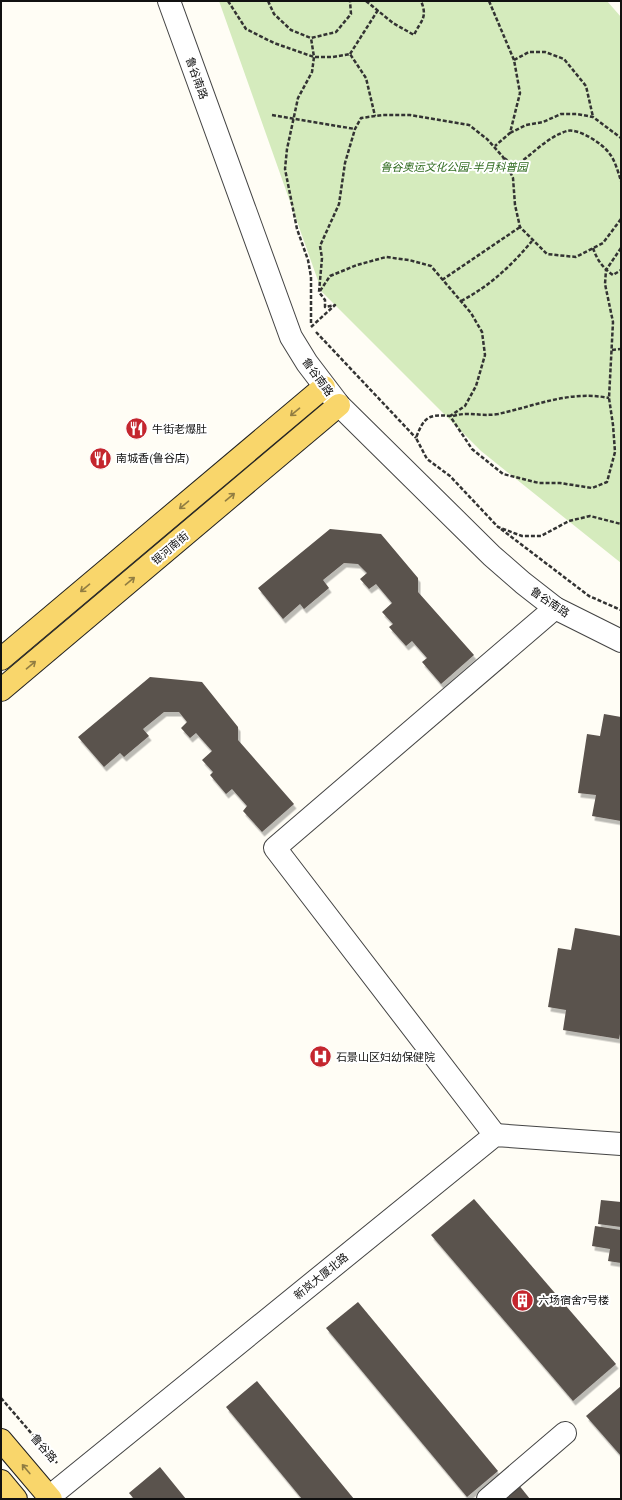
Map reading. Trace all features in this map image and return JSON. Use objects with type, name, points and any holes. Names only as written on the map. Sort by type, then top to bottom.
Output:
[{"type":"main road","points":[[1,659],[324,387]]},
{"type":"main road","name":"银河南街","points":[[1,690],[339,405]]},
{"type":"main road","points":[[1,1440],[50,1498]]},
{"type":"main road","points":[[1,1481],[16,1499]]},
{"type":"street","name":"鲁谷南路","points":[[169,1],[291,337],[307,363],[339,405],[492,556],[523,583],[556,608],[621,641]]},
{"type":"street","points":[[556,608],[275,848],[495,1135],[621,1144]]},
{"type":"street","name":"新岚大厦北路","points":[[50,1498],[71,1479],[495,1135]]},
{"type":"street","points":[[488,1499],[565,1433]]},
{"type":"path","points":[[228,1],[246,29],[274,44],[314,57],[333,57],[350,54],[378,10]]},
{"type":"path","points":[[268,1],[274,14],[292,30],[311,38],[336,32],[351,14],[350,1]]},
{"type":"path","points":[[366,1],[393,23],[414,35],[424,18],[425,10],[421,1]]},
{"type":"path","points":[[489,1],[514,60],[520,93],[510,133]]},
{"type":"path","points":[[311,38],[314,57],[312,72],[298,98],[286,149],[285,169],[297,229],[308,260],[311,277],[311,327],[416,438],[427,459],[450,476],[498,527],[588,596],[621,610]]},
{"type":"path","points":[[514,60],[529,52],[545,52],[564,59],[586,86],[593,117]]},
{"type":"path","points":[[350,54],[366,78],[375,116]]},
{"type":"path","points":[[495,146],[510,133],[526,125],[542,122],[561,114],[593,117],[621,138]]},
{"type":"path","points":[[272,115],[355,129]]},
{"type":"path","points":[[291,337],[311,327],[335,305],[325,307],[325,300],[319,292],[322,258],[320,246],[338,204],[345,163],[355,129],[361,118],[410,115],[469,125],[495,146],[503,157],[513,178],[514,205],[520,227],[547,254],[576,257],[603,243],[621,219]]},
{"type":"path","points":[[503,157],[515,166],[548,141],[568,131],[586,134],[609,153],[621,181]]},
{"type":"path","points":[[442,280],[520,227]]},
{"type":"path","points":[[461,301],[497,278],[517,260],[532,240]]},
{"type":"path","points":[[593,248],[597,260],[606,270],[613,275],[621,270]]},
{"type":"path","points":[[450,416],[472,449],[503,474],[539,483],[560,483],[592,488],[608,482],[614,452],[613,425],[608,380],[612,350],[612,322],[605,284],[606,270],[621,248]]},
{"type":"path","points":[[319,292],[330,276],[357,265],[386,257],[410,260],[431,266],[461,301],[482,332],[485,355],[476,386],[465,406],[450,416]]},
{"type":"path","points":[[612,350],[621,349]]},
{"type":"path","points":[[416,438],[423,421],[435,414],[450,416],[465,413],[480,416],[497,414],[548,400],[574,396],[594,395],[609,398]]},
{"type":"path","points":[[498,527],[522,536],[541,536],[569,522],[590,516],[621,524]]},
{"type":"path","name":"鲁谷路","points":[[1,1398],[71,1479]]},
{"type":"green space","name":"鲁谷奥运文化公园-半月科普园","points":[[219,1],[607,1],[621,17],[621,563],[481,451],[322,292]]},
{"type":"building","points":[[330,529],[381,534],[418,578],[418,592],[474,655],[441,684],[422,662],[427,658],[412,641],[406,646],[389,627],[393,624],[382,612],[392,603],[376,584],[369,589],[360,579],[367,573],[358,564],[344,563],[323,580],[329,588],[304,609],[300,604],[283,619],[258,588]]},
{"type":"building","points":[[150,677],[202,682],[238,727],[238,740],[294,804],[262,832],[243,811],[247,806],[232,789],[226,794],[210,775],[213,772],[202,760],[212,751],[196,733],[190,738],[181,728],[187,722],[179,712],[164,712],[143,729],[149,736],[124,757],[120,753],[104,767],[78,737]]},
{"type":"building","points":[[604,714],[621,717],[621,821],[592,816],[596,795],[578,793],[587,734],[600,736]]},
{"type":"building","points":[[575,928],[621,936],[621,1029],[619,1039],[563,1030],[566,1010],[548,1007],[558,948],[571,950]]},
{"type":"building","name":"六场宿舍7号楼","points":[[474,1199],[616,1364],[573,1401],[431,1235]]},
{"type":"building","points":[[601,1200],[621,1202],[621,1227],[598,1224]]},
{"type":"building","points":[[595,1226],[621,1230],[621,1263],[608,1261],[610,1249],[592,1246]]},
{"type":"building","points":[[358,1302],[498,1471],[467,1497],[326,1328]]},
{"type":"building","points":[[257,1381],[354,1499],[302,1499],[226,1407]]},
{"type":"building","points":[[621,1386],[621,1456],[586,1416]]},
{"type":"building","points":[[160,1467],[186,1499],[134,1499],[129,1493]]},
{"type":"building","points":[[518,1484],[530,1499],[499,1499]]},
{"type":"place","name":"牛街老爆肚","points":[[137,429]]},
{"type":"place","name":"南城香(鲁谷店)","points":[[101,458]]},
{"type":"place","name":"石景山区妇幼保健院","points":[[320,1057]]},
{"type":"place","name":"六场宿舍7号楼","points":[[523,1300]]}]
